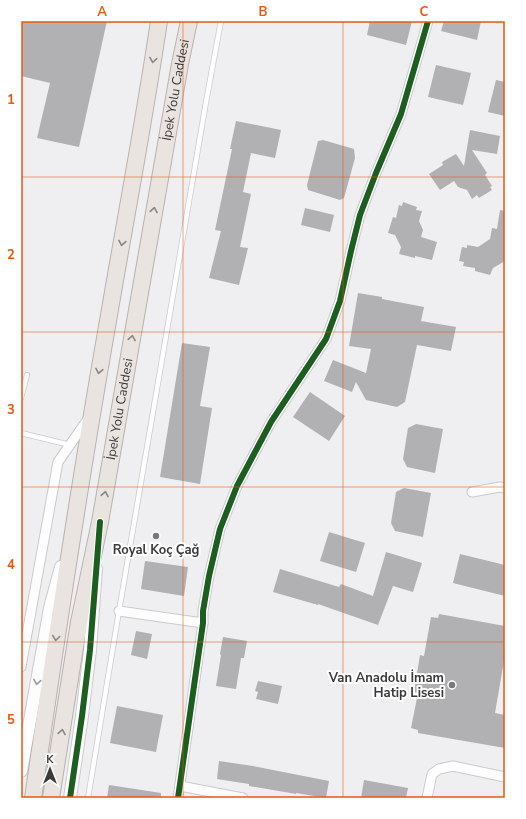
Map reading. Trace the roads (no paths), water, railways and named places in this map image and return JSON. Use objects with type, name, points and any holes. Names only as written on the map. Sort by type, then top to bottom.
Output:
[{"type":"highway","name":"İpek Yolu Caddesi","points":[[32,798],[74,522],[134,176],[158,21]]},
{"type":"highway","name":"İpek Yolu Caddesi","points":[[51,798],[79,622],[100,522],[178,72],[189,21]]},
{"type":"street","points":[[178,798],[203,623],[203,611],[209,576],[220,529],[237,486],[270,422],[326,339],[340,301],[360,215],[401,114],[428,21]]},
{"type":"street","points":[[21,667],[58,462],[92,412]]},
{"type":"street","points":[[472,492],[500,487],[505,488]]},
{"type":"street","points":[[21,771],[50,608],[74,522]]},
{"type":"street","points":[[70,798],[90,650],[100,522]]},
{"type":"street","points":[[119,611],[203,623]]},
{"type":"street","points":[[427,798],[432,774],[439,770],[453,766],[505,777]]},
{"type":"street","points":[[180,786],[243,798]]},
{"type":"lane","points":[[88,798],[204,110],[221,21]]},
{"type":"lane","points":[[21,398],[27,374]]},
{"type":"lane","points":[[21,433],[70,445]]},
{"type":"place","name":"Royal Koç Çağ","points":[[156,536]]},
{"type":"place","name":"Van Anadolu İmam Hatip Lisesi","points":[[452,685]]}]
